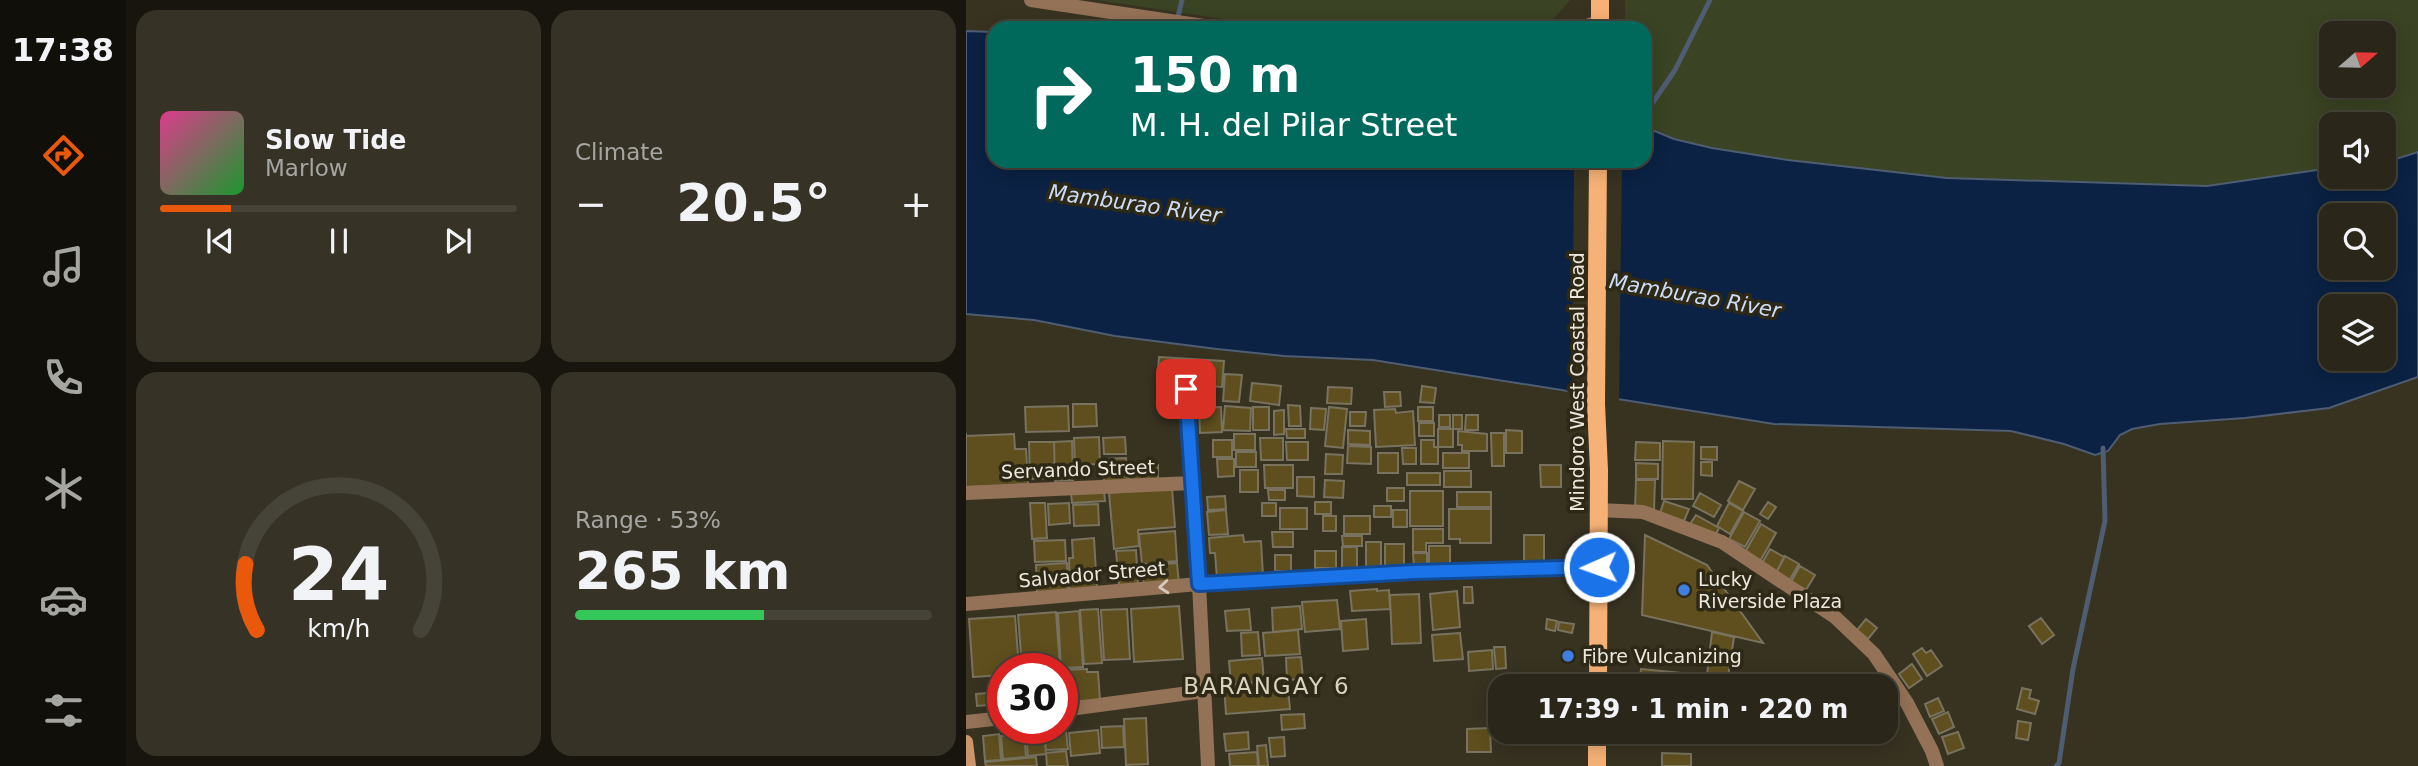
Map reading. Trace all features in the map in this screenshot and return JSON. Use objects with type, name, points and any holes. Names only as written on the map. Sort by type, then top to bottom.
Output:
[{"type":"main road","points":[[1600,0],[1600,21]]},
{"type":"main road","name":"Mindoro West Coastal Road","points":[[1598,168],[1598,674]]},
{"type":"main road","points":[[1597,744],[1597,766]]},
{"type":"street","points":[[1031,0],[1170,21]]},
{"type":"street","points":[[1186,389],[1208,766]]},
{"type":"street","name":"Servando Street","points":[[966,493],[1192,483]]},
{"type":"street","points":[[1598,510],[1643,512],[1722,542],[1835,617],[1874,654],[1907,703],[1937,766]]},
{"type":"street","name":"Salvador Street","points":[[966,604],[1199,584],[1414,572],[1599,567]]},
{"type":"street","points":[[1078,708],[1204,691]]},
{"type":"street","points":[[966,723],[987,720]]},
{"type":"street","points":[[966,742],[969,766]]},
{"type":"green space","points":[[1096,0],[1570,0],[1552,21],[1236,21]]},
{"type":"green space","points":[[1625,0],[2418,0],[2418,152],[2396,159],[2396,112],[2319,112],[2319,170],[2207,186],[1947,178],[1788,160],[1674,139],[1652,130],[1652,21],[1625,21]]},
{"type":"water","name":"Mamburao River","points":[[966,31],[987,32],[987,168],[1652,168],[1652,130],[1674,139],[1712,148],[1788,160],[1947,178],[2207,186],[2319,170],[2319,189],[2396,189],[2396,159],[2418,152],[2418,377],[2329,408],[2132,429],[2120,435],[2108,451],[2095,455],[2011,431],[1774,424],[1373,360],[1284,356],[1115,336],[1034,320],[966,314]]},
{"type":"pier","points":[[1574,168],[1622,168],[1619,403],[1572,395]]},
{"type":"building","points":[[1159,357],[1224,361],[1222,387],[1157,383]]},
{"type":"building","points":[[1225,374],[1242,375],[1239,402],[1223,401]]},
{"type":"building","points":[[1252,383],[1281,386],[1279,405],[1250,401]]},
{"type":"building","points":[[1422,386],[1436,388],[1434,403],[1420,402]]},
{"type":"building","points":[[1328,387],[1352,388],[1351,404],[1327,403]]},
{"type":"building","points":[[1384,392],[1400,392],[1401,406],[1385,407]]},
{"type":"building","points":[[1073,404],[1096,404],[1097,426],[1073,427]]},
{"type":"building","points":[[1288,405],[1300,406],[1301,426],[1289,426]]},
{"type":"building","points":[[1068,406],[1069,431],[1026,432],[1025,407]]},
{"type":"building","points":[[1225,406],[1251,408],[1250,431],[1223,430]]},
{"type":"building","points":[[1221,407],[1222,432],[1200,433],[1199,408]]},
{"type":"building","points":[[1253,407],[1269,407],[1269,430],[1253,430]]},
{"type":"building","points":[[1329,407],[1347,409],[1343,448],[1325,446]]},
{"type":"building","points":[[1418,407],[1433,407],[1433,421],[1418,421]]},
{"type":"building","points":[[1311,408],[1326,409],[1324,430],[1310,429]]},
{"type":"building","points":[[1395,409],[1396,413],[1413,411],[1415,445],[1376,447],[1374,410]]},
{"type":"building","points":[[1284,410],[1284,434],[1274,435],[1274,411]]},
{"type":"building","points":[[1350,412],[1366,412],[1365,426],[1350,426]]},
{"type":"building","points":[[1439,415],[1450,415],[1450,427],[1439,427]]},
{"type":"building","points":[[1453,415],[1462,415],[1462,429],[1453,429]]},
{"type":"building","points":[[1466,415],[1478,415],[1478,430],[1465,430]]},
{"type":"building","points":[[1419,423],[1434,423],[1434,436],[1419,436]]},
{"type":"building","points":[[1286,429],[1305,429],[1305,438],[1287,438]]},
{"type":"building","points":[[1438,429],[1453,429],[1453,447],[1438,447]]},
{"type":"building","points":[[1348,430],[1370,431],[1370,445],[1348,444]]},
{"type":"building","points":[[1506,430],[1522,431],[1522,453],[1506,453]]},
{"type":"building","points":[[1458,431],[1487,434],[1487,451],[1462,451],[1462,445],[1458,445]]},
{"type":"building","points":[[1491,433],[1504,433],[1504,466],[1492,466]]},
{"type":"building","points":[[1014,434],[1015,449],[1026,449],[1028,484],[966,487],[966,436]]},
{"type":"building","points":[[1234,434],[1255,434],[1255,450],[1234,450]]},
{"type":"building","points":[[1099,437],[1100,464],[1075,465],[1074,438]]},
{"type":"building","points":[[1125,437],[1126,454],[1104,454],[1103,438]]},
{"type":"building","points":[[1260,438],[1283,438],[1283,460],[1261,460]]},
{"type":"building","points":[[1213,440],[1232,440],[1232,457],[1213,457]]},
{"type":"building","points":[[1421,440],[1434,440],[1434,447],[1438,447],[1438,464],[1421,464]]},
{"type":"building","points":[[1072,441],[1073,480],[1055,481],[1054,442]]},
{"type":"building","points":[[1663,441],[1694,442],[1693,499],[1662,499]]},
{"type":"building","points":[[1029,442],[1054,442],[1055,478],[1030,479]]},
{"type":"building","points":[[1286,442],[1308,442],[1308,460],[1287,460]]},
{"type":"building","points":[[1636,442],[1660,443],[1660,460],[1635,460]]},
{"type":"building","points":[[1348,446],[1371,447],[1371,464],[1347,463]]},
{"type":"building","points":[[1701,447],[1717,447],[1717,460],[1701,459]]},
{"type":"building","points":[[1402,448],[1416,448],[1416,464],[1403,464]]},
{"type":"building","points":[[1236,452],[1256,452],[1256,467],[1236,467]]},
{"type":"building","points":[[1378,453],[1398,453],[1398,473],[1378,473]]},
{"type":"building","points":[[1443,453],[1469,453],[1469,468],[1443,468]]},
{"type":"building","points":[[1326,454],[1343,455],[1342,474],[1325,474]]},
{"type":"building","points":[[1126,458],[1127,482],[1104,483],[1103,459]]},
{"type":"building","points":[[1217,459],[1234,459],[1234,476],[1218,477]]},
{"type":"building","points":[[1701,462],[1712,462],[1712,476],[1701,475]]},
{"type":"building","points":[[1636,463],[1658,464],[1658,479],[1636,479]]},
{"type":"building","points":[[1158,465],[1158,479],[1129,480],[1129,466]]},
{"type":"building","points":[[1264,465],[1293,465],[1293,488],[1265,488]]},
{"type":"building","points":[[1540,465],[1561,465],[1561,487],[1541,487]]},
{"type":"building","points":[[1240,470],[1258,470],[1258,492],[1240,492]]},
{"type":"building","points":[[1444,471],[1471,471],[1471,487],[1444,487]]},
{"type":"building","points":[[1407,473],[1440,473],[1440,485],[1407,485]]},
{"type":"building","points":[[1297,477],[1314,477],[1314,497],[1297,496]]},
{"type":"building","points":[[1325,480],[1344,481],[1343,498],[1324,497]]},
{"type":"building","points":[[1636,480],[1655,480],[1654,510],[1635,509]]},
{"type":"building","points":[[1739,481],[1755,489],[1743,510],[1728,501]]},
{"type":"building","points":[[1172,488],[1175,527],[1138,530],[1139,546],[1114,549],[1109,493]]},
{"type":"building","points":[[1387,488],[1404,488],[1404,501],[1387,501]]},
{"type":"building","points":[[1268,490],[1285,490],[1285,500],[1269,500]]},
{"type":"building","points":[[1104,491],[1105,501],[1072,503],[1071,493]]},
{"type":"building","points":[[1410,491],[1443,491],[1443,526],[1410,526]]},
{"type":"building","points":[[1457,492],[1491,492],[1491,507],[1457,507]]},
{"type":"building","points":[[1700,493],[1721,505],[1714,517],[1693,506]]},
{"type":"building","points":[[1225,496],[1226,509],[1208,510],[1207,497]]},
{"type":"building","points":[[1664,501],[1689,509],[1684,521],[1660,513]]},
{"type":"building","points":[[1315,502],[1331,502],[1331,514],[1315,514]]},
{"type":"building","points":[[1768,502],[1776,507],[1768,519],[1760,514]]},
{"type":"building","points":[[1030,503],[1045,503],[1047,538],[1032,539]]},
{"type":"building","points":[[1069,503],[1070,523],[1049,525],[1048,504]]},
{"type":"building","points":[[1262,503],[1276,503],[1276,516],[1262,516]]},
{"type":"building","points":[[1729,503],[1743,511],[1730,534],[1717,526]]},
{"type":"building","points":[[1098,504],[1099,525],[1074,526],[1073,505]]},
{"type":"building","points":[[1374,506],[1391,506],[1391,517],[1374,517]]},
{"type":"building","points":[[1280,508],[1307,508],[1307,529],[1280,529]]},
{"type":"building","points":[[1449,509],[1491,509],[1491,543],[1460,543],[1460,539],[1449,539]]},
{"type":"building","points":[[1226,510],[1228,534],[1209,535],[1207,512]]},
{"type":"building","points":[[1393,510],[1407,510],[1407,527],[1393,527]]},
{"type":"building","points":[[1744,512],[1760,521],[1745,547],[1729,539]]},
{"type":"building","points":[[1696,515],[1719,528],[1714,538],[1690,524]]},
{"type":"building","points":[[1323,516],[1336,516],[1336,531],[1323,531]]},
{"type":"building","points":[[1344,516],[1370,516],[1370,534],[1344,534]]},
{"type":"building","points":[[1761,524],[1776,533],[1759,563],[1744,554]]},
{"type":"building","points":[[1413,529],[1443,529],[1443,543],[1426,543],[1426,552],[1413,552]]},
{"type":"building","points":[[1175,531],[1177,561],[1142,564],[1139,534]]},
{"type":"building","points":[[1272,532],[1293,532],[1293,547],[1273,547]]},
{"type":"building","points":[[1243,535],[1244,542],[1261,541],[1263,576],[1217,579],[1215,553],[1210,553],[1209,538]]},
{"type":"building","points":[[1524,535],[1544,535],[1544,561],[1524,561]]},
{"type":"building","name":"Lucky Riverside Plaza","points":[[1645,535],[1707,565],[1763,643],[1642,615]]},
{"type":"building","points":[[1342,536],[1362,536],[1362,546],[1343,546]]},
{"type":"building","points":[[1094,538],[1097,589],[1070,591],[1069,558],[1073,558],[1072,540]]},
{"type":"building","points":[[1065,540],[1066,561],[1035,562],[1034,541]]},
{"type":"building","points":[[1366,542],[1381,542],[1381,570],[1366,570]]},
{"type":"building","points":[[1385,544],[1404,544],[1404,567],[1385,567]]},
{"type":"building","points":[[1429,546],[1450,546],[1450,568],[1429,568]]},
{"type":"building","points":[[1342,547],[1357,547],[1357,574],[1342,574]]},
{"type":"building","points":[[1770,549],[1784,557],[1776,573],[1761,565]]},
{"type":"building","points":[[1136,550],[1138,584],[1119,585],[1116,551]]},
{"type":"building","points":[[1315,551],[1336,551],[1336,568],[1315,568]]},
{"type":"building","points":[[1413,553],[1427,553],[1427,569],[1414,569]]},
{"type":"building","points":[[1275,555],[1291,555],[1291,571],[1275,571]]},
{"type":"building","points":[[1785,556],[1799,564],[1789,581],[1776,573]]},
{"type":"building","points":[[1067,563],[1068,591],[1037,593],[1036,565]]},
{"type":"building","points":[[1177,563],[1179,584],[1144,586],[1142,566]]},
{"type":"building","points":[[1800,566],[1815,575],[1806,590],[1791,582]]},
{"type":"building","points":[[1464,587],[1472,587],[1473,603],[1464,603]]},
{"type":"building","points":[[1389,590],[1390,609],[1352,611],[1350,591]]},
{"type":"building","points":[[1457,591],[1460,627],[1433,630],[1430,594]]},
{"type":"building","points":[[1419,594],[1421,643],[1392,644],[1390,595]]},
{"type":"building","points":[[1337,600],[1340,629],[1305,632],[1302,602]]},
{"type":"building","points":[[1179,606],[1183,659],[1134,662],[1131,609]]},
{"type":"building","points":[[1300,606],[1302,629],[1273,632],[1272,608]]},
{"type":"building","points":[[1098,609],[1102,663],[1084,664],[1080,610]]},
{"type":"building","points":[[1127,609],[1130,659],[1104,660],[1101,610]]},
{"type":"building","points":[[1249,609],[1251,630],[1227,631],[1225,611]]},
{"type":"building","points":[[1079,611],[1083,667],[1078,667],[1078,653],[1060,653],[1058,613]]},
{"type":"building","points":[[1056,612],[1059,653],[1021,653],[1018,615]]},
{"type":"building","points":[[1015,616],[1018,653],[987,653],[987,676],[973,677],[969,619]]},
{"type":"building","points":[[2041,618],[2054,635],[2042,644],[2029,626]]},
{"type":"building","points":[[1366,619],[1368,649],[1343,651],[1341,621]]},
{"type":"building","points":[[1547,619],[1557,621],[1555,631],[1546,629]]},
{"type":"building","points":[[1866,619],[1877,628],[1868,639],[1857,630]]},
{"type":"building","points":[[1559,622],[1574,624],[1572,633],[1558,630]]},
{"type":"building","points":[[1298,630],[1300,654],[1265,656],[1263,633]]},
{"type":"building","points":[[1258,632],[1260,655],[1242,656],[1241,633]]},
{"type":"building","points":[[1712,632],[1734,637],[1728,674],[1707,674]]},
{"type":"building","points":[[1460,633],[1463,659],[1434,661],[1432,635]]},
{"type":"building","points":[[1494,647],[1505,647],[1506,668],[1496,669]]},
{"type":"building","points":[[1922,648],[1926,653],[1931,650],[1942,666],[1927,676],[1913,654]]},
{"type":"building","points":[[1492,650],[1493,669],[1469,671],[1468,652]]},
{"type":"building","points":[[1301,657],[1303,679],[1287,680],[1286,658]]},
{"type":"building","points":[[1262,658],[1264,681],[1231,684],[1229,661]]},
{"type":"building","points":[[1912,664],[1922,679],[1909,688],[1899,674]]},
{"type":"building","points":[[1078,669],[1098,672],[1100,700],[1078,701]]},
{"type":"building","points":[[1641,669],[1692,674],[1640,674]]},
{"type":"building","points":[[1287,680],[1290,709],[1226,714],[1224,685]]},
{"type":"building","points":[[2022,688],[2031,690],[2029,698],[2039,701],[2035,714],[2017,709]]},
{"type":"building","points":[[987,693],[987,705],[977,706],[976,694]]},
{"type":"building","points":[[1938,698],[1944,711],[1930,717],[1925,704]]},
{"type":"building","points":[[1948,712],[1954,727],[1939,734],[1932,719]]},
{"type":"building","points":[[1304,714],[1305,728],[1282,730],[1281,715]]},
{"type":"building","points":[[1146,718],[1148,764],[1126,765],[1124,719]]},
{"type":"building","points":[[2018,721],[2031,723],[2028,740],[2016,738]]},
{"type":"building","points":[[1123,726],[1124,747],[1102,748],[1101,727]]},
{"type":"building","points":[[1488,728],[1491,752],[1467,752],[1467,729]]},
{"type":"building","points":[[1098,730],[1100,753],[1071,756],[1070,744],[1078,744],[1078,732]]},
{"type":"building","points":[[1248,732],[1249,749],[1226,751],[1224,734]]},
{"type":"building","points":[[1958,732],[1964,748],[1948,754],[1942,737]]},
{"type":"building","points":[[983,736],[987,736],[987,744],[1000,744],[1001,760],[985,761]]},
{"type":"building","points":[[1284,737],[1285,756],[1271,757],[1269,738]]},
{"type":"building","points":[[1002,744],[1025,744],[1026,757],[1003,759]]},
{"type":"building","points":[[1027,744],[1045,744],[1046,754],[1028,756]]},
{"type":"building","points":[[1045,744],[1067,744],[1068,749],[1046,750]]},
{"type":"building","points":[[1266,745],[1268,766],[1259,766],[1257,746]]},
{"type":"building","points":[[1066,751],[1068,766],[1047,766],[1046,753]]},
{"type":"building","points":[[1257,752],[1258,766],[1230,766],[1229,754]]},
{"type":"building","points":[[1662,753],[1691,754],[1691,766],[1662,766]]},
{"type":"building","points":[[1036,757],[1037,766],[986,766],[985,762]]},
{"type":"waterway","points":[[1177,21],[1182,0]]},
{"type":"waterway","points":[[1652,104],[1675,70],[1710,0]]},
{"type":"waterway","points":[[2056,766],[2059,763],[2073,669],[2105,521],[2103,448]]},
{"type":"place","name":"Lucky Riverside Plaza","points":[[1684,590]]},
{"type":"place","name":"Fibre Vulcanizing","points":[[1568,656]]},
{"type":"district","name":"BARANGAY 6","points":[[1267,686]]},
{"type":"route","points":[[1186,389],[1199,584],[1414,572],[1599,567]]}]
